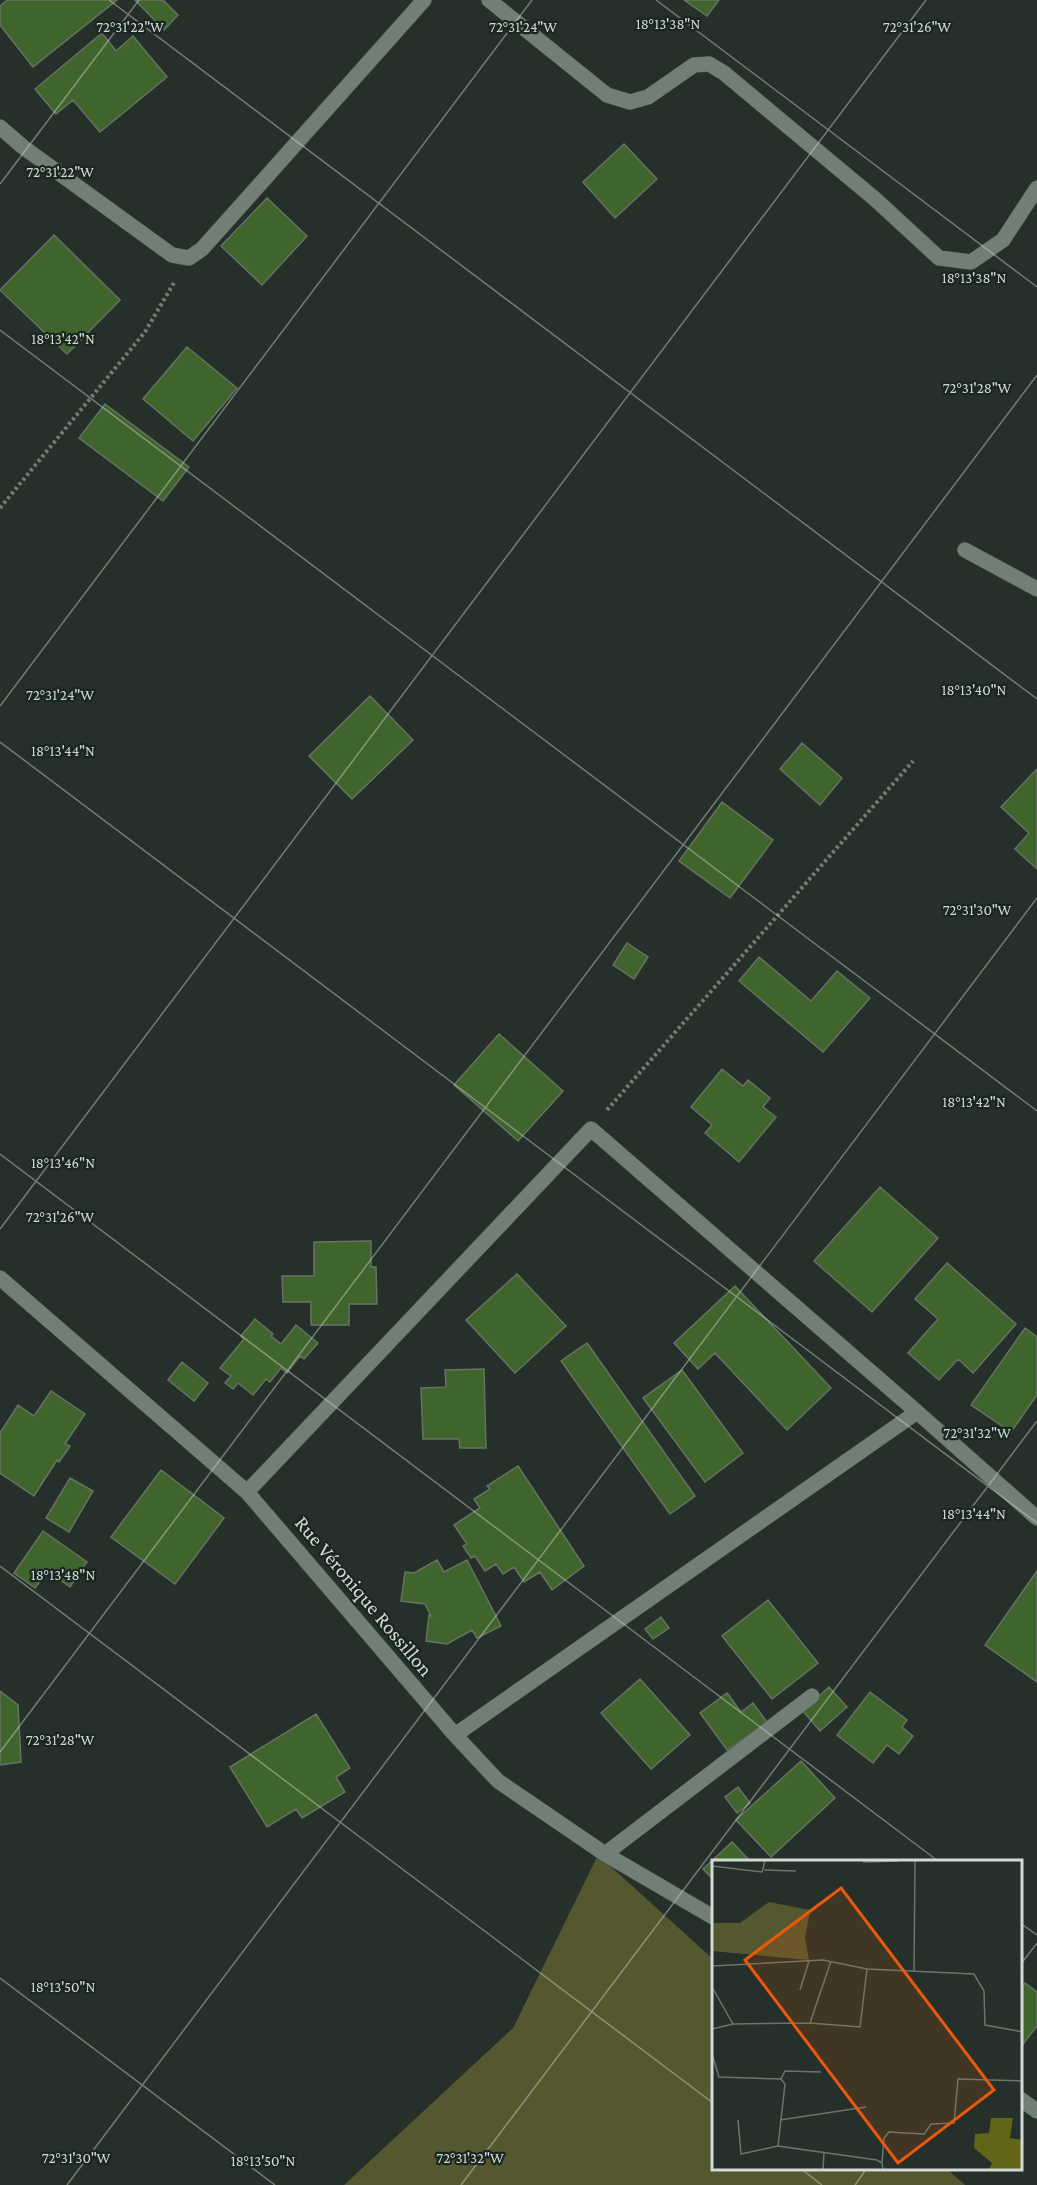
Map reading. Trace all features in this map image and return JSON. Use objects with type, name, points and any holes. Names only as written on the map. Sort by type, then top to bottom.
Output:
[{"type":"street","points":[[0,127],[23,147],[172,255],[189,258],[202,249],[424,0]]},
{"type":"street","points":[[489,0],[607,95],[630,102],[648,97],[694,65],[709,64],[724,73],[875,199],[939,258],[971,262],[1003,240],[1037,188]]},
{"type":"street","points":[[965,550],[1037,589]]},
{"type":"street","points":[[247,1492],[591,1129],[1037,1518]]},
{"type":"street","name":"Rue Véronique Rossillon","points":[[0,1278],[247,1492],[454,1735],[498,1781],[604,1854],[712,1916]]},
{"type":"street","points":[[454,1735],[916,1412]]},
{"type":"street","points":[[604,1854],[812,1696]]},
{"type":"street","points":[[1022,2100],[1037,2111]]},
{"type":"path","points":[[0,508],[145,332],[189,258]]},
{"type":"path","points":[[591,1129],[913,761]]},
{"type":"green space","points":[[598,1855],[712,1958],[712,2170],[948,2170],[965,2185],[344,2185],[513,2028]]},
{"type":"building","points":[[7,0],[117,0],[33,67],[0,25],[0,6]]},
{"type":"building","points":[[135,0],[163,0],[178,15],[164,30]]},
{"type":"building","points":[[684,0],[719,0],[707,16]]},
{"type":"building","points":[[102,33],[116,51],[133,36],[167,77],[100,132],[73,100],[56,114],[35,89]]},
{"type":"building","points":[[624,144],[657,179],[615,218],[583,182]]},
{"type":"building","points":[[267,198],[307,236],[262,285],[221,246]]},
{"type":"building","points":[[54,235],[120,300],[67,354],[0,290]]},
{"type":"building","points":[[187,347],[237,388],[193,441],[143,399]]},
{"type":"building","points":[[105,404],[189,467],[163,501],[79,438]]},
{"type":"building","points":[[370,696],[413,740],[352,799],[309,756]]},
{"type":"building","points":[[802,743],[842,778],[820,805],[780,769]]},
{"type":"building","points":[[1037,769],[1037,869],[1015,849],[1029,833],[1001,807]]},
{"type":"building","points":[[722,802],[773,840],[730,898],[679,861]]},
{"type":"building","points":[[627,943],[648,957],[634,979],[613,965]]},
{"type":"building","points":[[759,957],[811,1001],[837,971],[870,998],[823,1052],[739,981]]},
{"type":"building","points":[[499,1034],[563,1091],[518,1141],[454,1085]]},
{"type":"building","points":[[722,1069],[743,1086],[748,1080],[770,1098],[763,1107],[776,1117],[739,1162],[705,1133],[712,1125],[691,1107]]},
{"type":"building","points":[[880,1187],[938,1238],[872,1312],[814,1261]]},
{"type":"building","points":[[371,1241],[371,1267],[376,1267],[377,1304],[349,1304],[349,1325],[311,1325],[311,1302],[283,1302],[282,1276],[314,1276],[314,1242]]},
{"type":"building","points":[[947,1263],[1016,1324],[973,1373],[958,1359],[939,1380],[908,1353],[938,1319],[915,1299]]},
{"type":"building","points":[[517,1274],[566,1326],[515,1373],[466,1320]]},
{"type":"building","points":[[735,1286],[831,1388],[787,1430],[715,1353],[698,1369],[674,1343]]},
{"type":"building","points":[[255,1319],[281,1344],[296,1325],[318,1343],[304,1359],[300,1356],[287,1373],[281,1368],[270,1382],[266,1379],[253,1395],[238,1383],[233,1389],[225,1383],[231,1376],[220,1368],[244,1339],[241,1336]]},
{"type":"building","points":[[1025,1328],[1037,1337],[1037,1395],[1011,1432],[971,1405]]},
{"type":"building","points":[[587,1343],[695,1496],[670,1514],[561,1361]]},
{"type":"building","points":[[182,1362],[208,1383],[194,1401],[168,1380]]},
{"type":"building","points":[[484,1369],[486,1448],[460,1448],[459,1439],[423,1439],[421,1388],[446,1387],[445,1370]]},
{"type":"building","points":[[682,1370],[743,1453],[705,1482],[643,1398]]},
{"type":"building","points":[[51,1391],[85,1414],[65,1444],[70,1446],[59,1462],[57,1460],[34,1496],[0,1473],[0,1433],[18,1405],[34,1416]]},
{"type":"building","points":[[518,1466],[584,1566],[552,1590],[540,1572],[524,1582],[514,1567],[503,1574],[496,1564],[485,1571],[475,1556],[471,1558],[463,1546],[467,1544],[454,1525],[480,1508],[474,1499],[490,1489],[487,1486]]},
{"type":"building","points":[[161,1470],[224,1518],[175,1584],[111,1537]]},
{"type":"building","points":[[70,1478],[93,1491],[69,1532],[46,1518]]},
{"type":"building","points":[[43,1531],[87,1562],[70,1587],[48,1571],[35,1588],[14,1573]]},
{"type":"building","points":[[437,1560],[444,1572],[467,1560],[501,1626],[477,1638],[472,1630],[447,1644],[426,1641],[429,1615],[431,1616],[425,1604],[401,1601],[405,1572],[414,1573]]},
{"type":"building","points":[[1037,1571],[1037,1682],[985,1645]]},
{"type":"building","points":[[768,1600],[818,1663],[772,1699],[722,1636]]},
{"type":"building","points":[[661,1617],[669,1628],[653,1639],[645,1629]]},
{"type":"building","points":[[640,1679],[690,1735],[651,1769],[601,1713]]},
{"type":"building","points":[[829,1687],[847,1707],[820,1731],[803,1711]]},
{"type":"building","points":[[0,1691],[18,1705],[21,1762],[0,1765]]},
{"type":"building","points":[[870,1692],[907,1720],[902,1727],[913,1736],[899,1754],[887,1745],[873,1763],[837,1735]]},
{"type":"building","points":[[727,1693],[741,1712],[753,1703],[767,1722],[727,1750],[700,1713]]},
{"type":"building","points":[[316,1714],[350,1768],[336,1777],[345,1792],[302,1818],[296,1809],[267,1827],[230,1767]]},
{"type":"building","points":[[801,1761],[835,1798],[771,1857],[736,1820]]},
{"type":"building","points":[[738,1787],[750,1803],[737,1813],[725,1797]]},
{"type":"building","points":[[732,1842],[749,1860],[713,1860]]},
{"type":"building","points":[[712,1861],[712,1878],[703,1869]]},
{"type":"building","points":[[1025,1983],[1037,1992],[1037,2026],[1022,2045],[1022,1986]]}]
